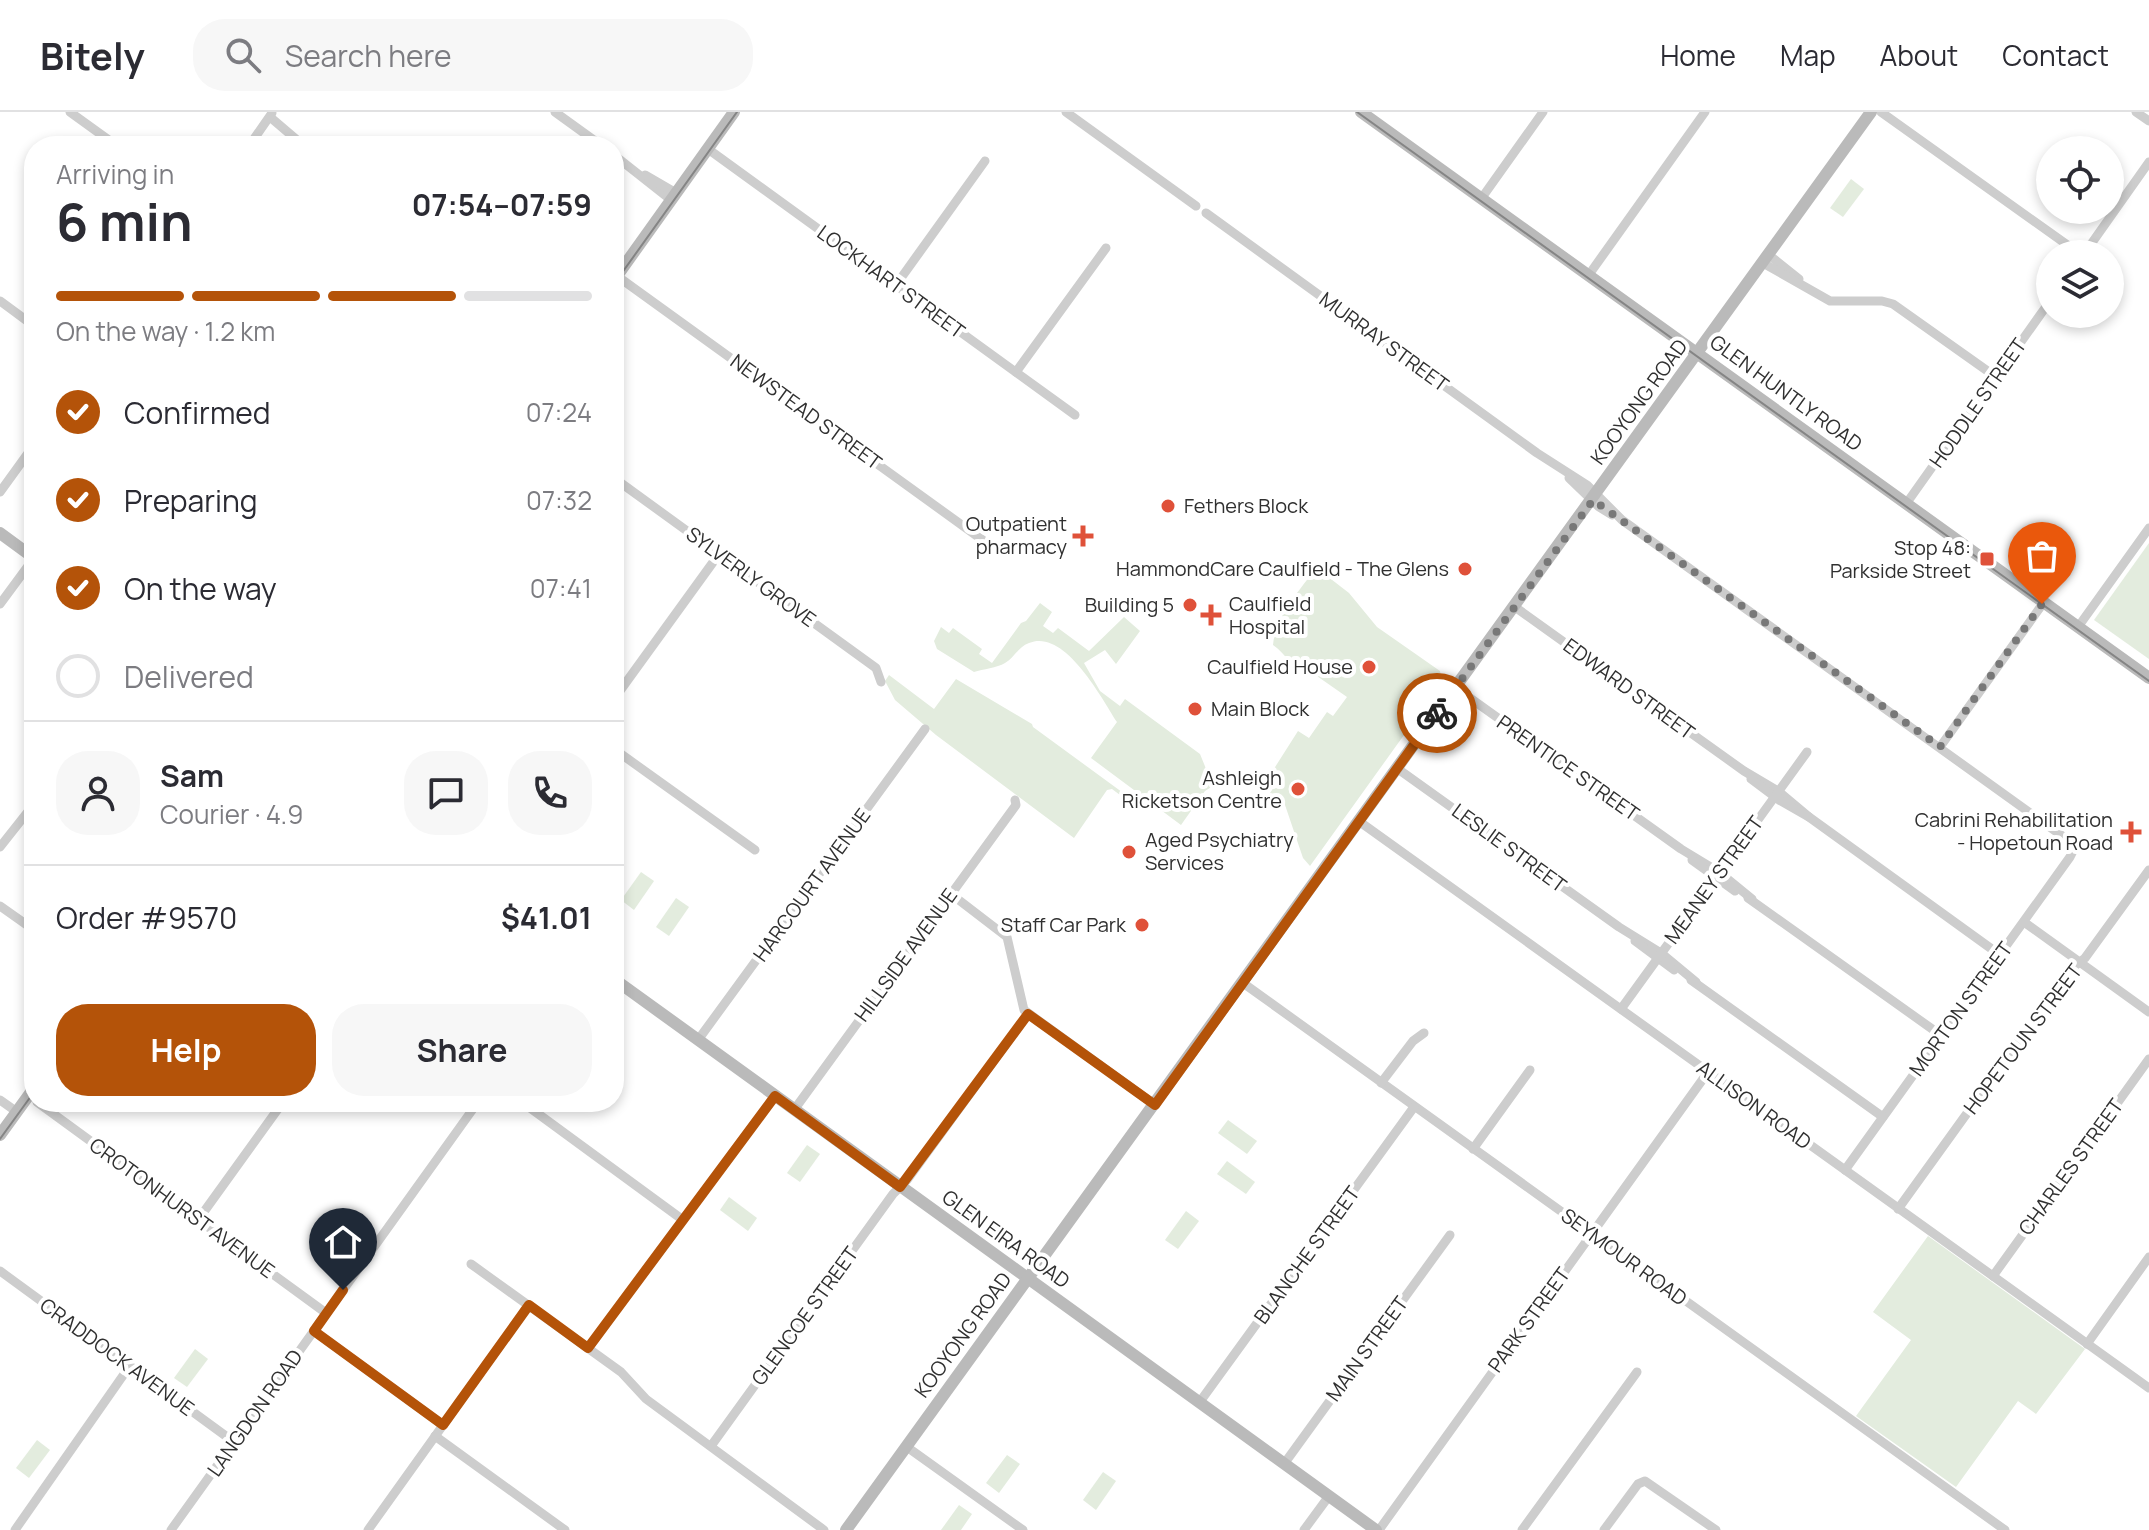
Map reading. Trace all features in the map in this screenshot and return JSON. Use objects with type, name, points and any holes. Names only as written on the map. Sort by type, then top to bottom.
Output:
[{"type":"street","points":[[70,112],[103,136]]},
{"type":"street","points":[[555,112],[588,136]]},
{"type":"street","points":[[624,267],[734,112]]},
{"type":"street","points":[[1066,112],[1196,206]]},
{"type":"street","name":"GLEN HUNTLY ROAD","points":[[1361,112],[1379,117],[1481,199],[2149,678]]},
{"type":"street","points":[[1481,199],[1543,112]]},
{"type":"street","points":[[1588,276],[1705,112]]},
{"type":"street","name":"KOOYONG ROAD","points":[[846,1530],[1871,112]]},
{"type":"street","points":[[1881,112],[2062,240]]},
{"type":"street","points":[[2136,112],[2149,121]]},
{"type":"street","points":[[256,136],[269,117],[291,136]]},
{"type":"street","name":"LOCKHART STREET","points":[[708,149],[1075,415]]},
{"type":"street","points":[[896,285],[985,161]]},
{"type":"street","points":[[624,162],[674,197]]},
{"type":"street","points":[[2092,240],[2149,162]]},
{"type":"street","name":"MURRAY STREET","points":[[1206,213],[1562,471],[1608,513],[2066,837],[2073,847]]},
{"type":"street","points":[[1016,372],[1106,248]]},
{"type":"street","points":[[1766,259],[1835,303],[1882,301],[1893,304],[1996,377]]},
{"type":"street","name":"NEWSTEAD STREET","points":[[624,284],[995,549]]},
{"type":"street","points":[[0,301],[24,319]]},
{"type":"street","name":"HODDLE STREET","points":[[1906,504],[2036,321]]},
{"type":"street","points":[[1,491],[24,459]]},
{"type":"street","name":"SYLVERLY GROVE","points":[[624,485],[876,668],[881,682]]},
{"type":"street","points":[[2078,627],[2149,528]]},
{"type":"street","points":[[0,533],[24,551]]},
{"type":"street","points":[[624,685],[719,554]]},
{"type":"street","points":[[0,604],[24,572]]},
{"type":"street","points":[[1940,747],[2044,602]]},
{"type":"street","name":"EDWARD STREET","points":[[1515,607],[2000,955]]},
{"type":"street","name":"PRENTICE STREET","points":[[1456,688],[1942,1036]]},
{"type":"street","name":"HARCOURT AVENUE","points":[[698,1040],[925,729]]},
{"type":"street","name":"MEANEY STREET","points":[[1621,1009],[1807,752]]},
{"type":"street","points":[[624,756],[755,850]]},
{"type":"street","name":"LESLIE STREET","points":[[1398,769],[1883,1117]]},
{"type":"street","name":"HILLSIDE AVENUE","points":[[794,1110],[1016,805],[1015,800]]},
{"type":"street","points":[[0,847],[3,836],[24,814]]},
{"type":"street","name":"ALLISON ROAD","points":[[1360,822],[2149,1388]]},
{"type":"street","name":"MORTON STREET","points":[[1845,1170],[2024,922],[2072,853],[2073,847]]},
{"type":"street","name":"HOPETOUN STREET","points":[[1898,1209],[2062,981],[2085,958],[2149,870]]},
{"type":"street","points":[[951,894],[1007,937],[1020,999],[1028,1014],[1155,1105]]},
{"type":"street","points":[[0,906],[24,923]]},
{"type":"street","points":[[2024,922],[2149,1012]]},
{"type":"street","name":"SEYMOUR ROAD","points":[[1243,983],[2005,1530]]},
{"type":"street","name":"GLEN EIRA ROAD","points":[[624,986],[1378,1530]]},
{"type":"street","name":"GLENCOE STREET","points":[[711,1446],[1028,1014]]},
{"type":"street","points":[[1381,1083],[1413,1041],[1424,1033]]},
{"type":"street","name":"CHARLES STREET","points":[[1993,1276],[2149,1059]]},
{"type":"street","points":[[1473,1149],[1530,1070]]},
{"type":"street","name":"PARK STREET","points":[[1378,1530],[1708,1072]]},
{"type":"street","points":[[588,1348],[775,1096]]},
{"type":"street","points":[[0,1100],[17,1112]]},
{"type":"street","points":[[0,1135],[24,1105]]},
{"type":"street","name":"BLANCHE STREET","points":[[1199,1403],[1414,1107]]},
{"type":"street","name":"CROTONHURST AVENUE","points":[[54,1112],[326,1313]]},
{"type":"street","points":[[198,1220],[276,1112]]},
{"type":"street","name":"LANGDON ROAD","points":[[171,1530],[471,1112]]},
{"type":"street","points":[[536,1112],[683,1220]]},
{"type":"street","name":"MAIN STREET","points":[[1284,1464],[1450,1235]]},
{"type":"street","points":[[2087,1344],[2149,1257]]},
{"type":"street","points":[[471,1264],[621,1372],[646,1399],[824,1530]]},
{"type":"street","name":"CRADDOCK AVENUE","points":[[0,1271],[234,1442]]},
{"type":"street","points":[[368,1530],[529,1305]]},
{"type":"street","points":[[314,1331],[443,1425]]},
{"type":"street","points":[[15,1530],[129,1367]]},
{"type":"street","points":[[1522,1530],[1637,1372]]},
{"type":"street","points":[[435,1436],[565,1530]]},
{"type":"street","points":[[907,1447],[1023,1530]]},
{"type":"street","points":[[1604,1530],[1638,1484],[1643,1482],[1652,1484],[1716,1530]]},
{"type":"street","points":[[1304,1530],[1329,1496]]},
{"type":"shaded area","points":[[1851,179],[1864,189],[1843,217],[1830,208]]},
{"type":"shaded area","points":[[2149,543],[2149,659],[2094,620]]},
{"type":"shaded area","points":[[1318,569],[1349,593],[1377,627],[1440,671],[1442,682],[1310,866],[1303,858],[1284,802],[1268,796],[1278,781],[1270,775],[1298,731],[1309,738],[1327,712],[1333,716],[1347,697],[1314,674],[1304,677],[1273,645],[1278,625],[1288,606]]},
{"type":"shaded area","points":[[1040,603],[1052,612],[1043,626],[1053,633],[1058,628],[1089,651],[1124,617],[1140,631],[1116,664],[1105,650],[1084,663],[1100,691],[1120,706],[1125,699],[1200,754],[1213,786],[1205,791],[1181,825],[1091,758],[1117,722],[1069,655],[1043,641],[1029,643],[1005,663],[974,672],[937,649],[934,641],[941,627],[949,633],[953,628],[982,649],[979,654],[992,663]]},
{"type":"shaded area","points":[[889,675],[934,709],[956,679],[1032,724],[1126,795],[1124,798],[1112,789],[1107,790],[1074,838],[936,735],[895,700],[885,681]]},
{"type":"shaded area","points":[[641,872],[654,881],[634,910],[624,902],[624,896]]},
{"type":"shaded area","points":[[676,898],[689,907],[669,936],[656,927]]},
{"type":"shaded area","points":[[1228,1120],[1257,1141],[1247,1154],[1218,1133]]},
{"type":"shaded area","points":[[807,1145],[820,1154],[800,1182],[787,1173]]},
{"type":"shaded area","points":[[1227,1161],[1255,1182],[1246,1194],[1217,1174]]},
{"type":"shaded area","points":[[729,1197],[757,1218],[748,1231],[720,1210]]},
{"type":"shaded area","points":[[1186,1211],[1199,1221],[1178,1249],[1165,1240]]},
{"type":"shaded area","points":[[1928,1236],[2085,1349],[2036,1414],[2018,1401],[1956,1487],[1856,1416],[1911,1340],[1873,1312]]},
{"type":"shaded area","points":[[195,1349],[208,1359],[187,1387],[174,1378]]},
{"type":"shaded area","points":[[37,1440],[50,1450],[29,1478],[16,1468]]},
{"type":"shaded area","points":[[1007,1455],[1020,1464],[999,1493],[986,1483]]},
{"type":"shaded area","points":[[1103,1472],[1116,1481],[1096,1510],[1083,1500]]},
{"type":"shaded area","points":[[959,1505],[972,1514],[961,1530],[941,1530]]},
{"type":"tram line","points":[[624,270],[737,112]]},
{"type":"tram line","points":[[1357,112],[2149,681]]},
{"type":"tram line","points":[[0,1139],[24,1106]]},
{"type":"way so far","points":[[1437,713],[1593,500],[1940,747],[2042,604]]},
{"type":"place","name":"Fethers Block","points":[[1168,506]]},
{"type":"place","name":"Outpatient pharmacy","points":[[1083,536]]},
{"type":"place","name":"Stop 48: Parkside Street","points":[[1987,559]]},
{"type":"place","name":"HammondCare Caulfield - The Glens","points":[[1465,569]]},
{"type":"place","name":"Building 5","points":[[1190,605]]},
{"type":"place","name":"Caulfield Hospital","points":[[1211,615]]},
{"type":"place","name":"Caulfield House","points":[[1369,667]]},
{"type":"place","name":"Main Block","points":[[1195,709]]},
{"type":"place","name":"Ashleigh Ricketson Centre","points":[[1298,789]]},
{"type":"place","name":"Cabrini Rehabilitation - Hopetoun Road","points":[[2131,832]]},
{"type":"place","name":"Aged Psychiatry Services","points":[[1129,852]]},
{"type":"place","name":"Staff Car Park","points":[[1142,925]]},
{"type":"route","points":[[343,1290],[314,1331],[443,1425],[529,1305],[588,1348],[775,1096],[900,1187],[1028,1014],[1155,1105],[1437,713]]}]
